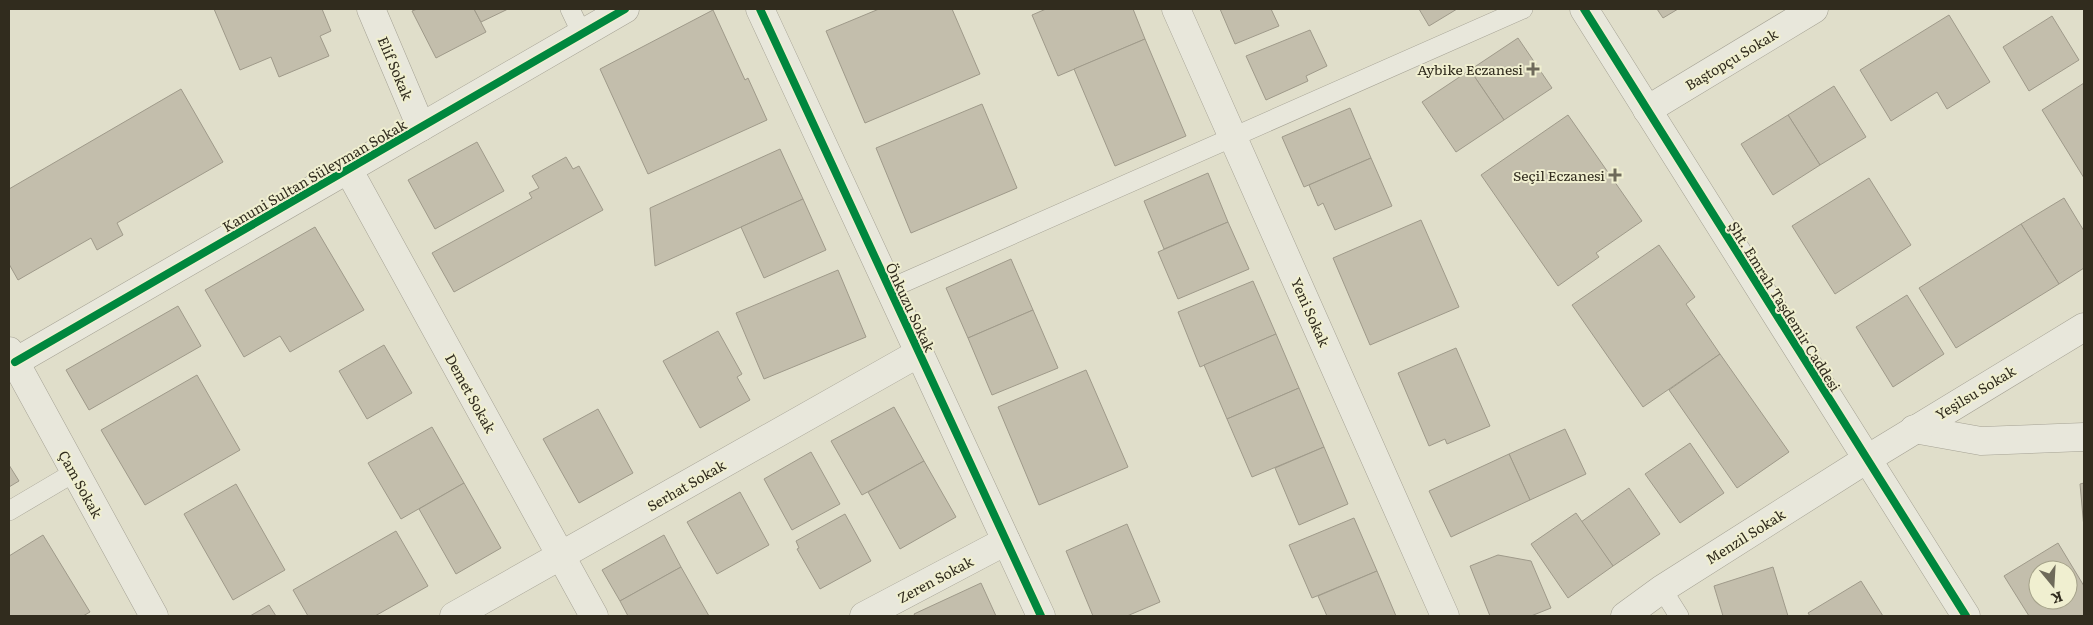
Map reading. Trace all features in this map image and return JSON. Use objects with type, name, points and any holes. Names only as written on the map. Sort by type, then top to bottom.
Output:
[{"type":"street","name":"Elif Sokak","points":[[371,9],[421,127]]},
{"type":"street","name":"Kanuni Sultan Süleyman Sokak","points":[[12,357],[348,169],[626,9]]},
{"type":"street","name":"Önkuzu Sokak","points":[[760,9],[1040,616]]},
{"type":"street","name":"Yeni Sokak","points":[[1176,9],[1445,616]]},
{"type":"street","name":"Şht. Emrah Taşdemir Caddesi","points":[[1584,9],[1966,616]]},
{"type":"street","name":"Baştopçu Sokak","points":[[1647,110],[1814,9]]},
{"type":"street","name":"Demet Sokak","points":[[348,169],[594,616]]},
{"type":"street","name":"Yeşilsu Sokak","points":[[1867,459],[2084,327]]},
{"type":"street","name":"Serhat Sokak","points":[[454,616],[919,353]]},
{"type":"street","name":"Çam Sokak","points":[[12,357],[154,616]]},
{"type":"street","points":[[1914,429],[1981,442],[2084,437]]},
{"type":"street","name":"Menzil Sokak","points":[[1625,616],[1662,589],[1867,459]]},
{"type":"street","name":"Zeren Sokak","points":[[864,616],[1006,542]]},
{"type":"lane","points":[[570,9],[582,34]]},
{"type":"lane","points":[[889,289],[1523,9]]},
{"type":"lane","points":[[9,511],[75,472]]},
{"type":"lane","points":[[1662,589],[1679,616]]},
{"type":"building","points":[[214,9],[322,9],[331,31],[320,36],[329,56],[279,77],[271,57],[240,70]]},
{"type":"building","points":[[417,9],[474,9],[486,32],[436,58],[412,11]]},
{"type":"building","points":[[474,9],[508,9],[481,22]]},
{"type":"building","points":[[879,9],[952,9],[980,74],[865,123],[826,31]]},
{"type":"building","points":[[1046,9],[1133,9],[1145,39],[1058,76],[1032,15]]},
{"type":"building","points":[[1220,9],[1271,9],[1279,26],[1235,44]]},
{"type":"building","points":[[1419,9],[1457,9],[1429,26]]},
{"type":"building","points":[[1657,9],[1678,9],[1663,18]]},
{"type":"building","points":[[713,10],[745,80],[748,78],[767,120],[648,174],[600,69]]},
{"type":"building","points":[[1949,15],[1990,82],[1947,109],[1937,92],[1891,121],[1860,70]]},
{"type":"building","points":[[2052,16],[2079,60],[2029,91],[2003,47]]},
{"type":"building","points":[[1310,30],[1327,66],[1306,76],[1308,81],[1266,100],[1246,56]]},
{"type":"building","points":[[1518,38],[1552,88],[1504,120],[1470,70]]},
{"type":"building","points":[[1145,39],[1186,136],[1115,166],[1074,69]]},
{"type":"building","points":[[1470,70],[1504,120],[1456,152],[1422,102]]},
{"type":"building","points":[[2084,83],[2084,178],[2042,110]]},
{"type":"building","points":[[1834,86],[1866,137],[1820,165],[1788,115]]},
{"type":"building","points":[[181,89],[223,162],[117,223],[123,235],[97,250],[91,238],[18,280],[9,264],[9,189]]},
{"type":"building","points":[[982,104],[1017,188],[911,233],[876,148]]},
{"type":"building","points":[[1350,108],[1371,158],[1304,187],[1282,137]]},
{"type":"building","points":[[1568,115],[1642,221],[1596,253],[1599,257],[1558,286],[1481,175]]},
{"type":"building","points":[[1788,115],[1820,165],[1773,195],[1741,144]]},
{"type":"building","points":[[477,142],[504,191],[435,229],[408,180]]},
{"type":"building","points":[[780,149],[803,199],[655,266],[650,208]]},
{"type":"building","points":[[566,157],[573,169],[579,166],[603,210],[454,292],[432,253],[532,198],[529,193],[539,188],[532,176]]},
{"type":"building","points":[[1371,158],[1392,206],[1335,230],[1323,203],[1318,206],[1309,185]]},
{"type":"building","points":[[1208,173],[1228,222],[1164,249],[1144,201]]},
{"type":"building","points":[[1869,178],[1911,245],[1835,294],[1792,226]]},
{"type":"building","points":[[2064,198],[2084,231],[2084,268],[2059,284],[2021,224]]},
{"type":"building","points":[[803,199],[826,250],[764,278],[741,227]]},
{"type":"building","points":[[1421,220],[1459,307],[1370,345],[1333,258]]},
{"type":"building","points":[[1228,222],[1249,269],[1178,299],[1158,252]]},
{"type":"building","points":[[2021,224],[2059,284],[1956,348],[1919,288]]},
{"type":"building","points":[[315,227],[364,310],[290,352],[280,336],[244,357],[205,290]]},
{"type":"building","points":[[1659,245],[1695,297],[1686,304],[1720,354],[1643,407],[1572,305]]},
{"type":"building","points":[[1011,259],[1033,310],[968,338],[946,288]]},
{"type":"building","points":[[838,270],[866,337],[764,379],[736,313]]},
{"type":"building","points":[[1253,281],[1276,334],[1200,367],[1178,312]]},
{"type":"building","points":[[1907,295],[1944,354],[1893,387],[1856,327]]},
{"type":"building","points":[[178,306],[201,346],[89,410],[66,370]]},
{"type":"building","points":[[1033,310],[1058,368],[992,395],[968,338]]},
{"type":"building","points":[[718,331],[742,374],[737,377],[750,400],[700,428],[663,361]]},
{"type":"building","points":[[1276,334],[1299,388],[1227,419],[1204,365]]},
{"type":"building","points":[[384,345],[412,393],[367,419],[339,371]]},
{"type":"building","points":[[1456,348],[1490,426],[1447,444],[1445,439],[1429,446],[1398,373]]},
{"type":"building","points":[[1720,354],[1789,452],[1737,488],[1669,390]]},
{"type":"building","points":[[1086,370],[1128,467],[1039,505],[998,407]]},
{"type":"building","points":[[197,375],[240,450],[145,505],[101,430]]},
{"type":"building","points":[[1299,388],[1324,447],[1252,477],[1227,419]]},
{"type":"building","points":[[894,407],[924,461],[862,495],[831,441]]},
{"type":"building","points":[[598,409],[633,473],[579,503],[543,439]]},
{"type":"building","points":[[432,427],[464,483],[401,519],[368,463]]},
{"type":"building","points":[[1565,429],[1586,474],[1530,500],[1509,454]]},
{"type":"building","points":[[1690,443],[1724,493],[1680,523],[1645,474]]},
{"type":"building","points":[[1324,447],[1348,504],[1299,525],[1275,468]]},
{"type":"building","points":[[811,452],[840,504],[792,530],[764,479]]},
{"type":"building","points":[[1509,454],[1530,500],[1451,537],[1429,491]]},
{"type":"building","points":[[924,461],[956,517],[900,549],[868,492]]},
{"type":"building","points":[[9,465],[19,481],[9,487]]},
{"type":"building","points":[[464,483],[501,548],[456,574],[419,509]]},
{"type":"building","points":[[2084,483],[2084,528],[2080,484]]},
{"type":"building","points":[[236,484],[285,570],[233,600],[184,514]]},
{"type":"building","points":[[1629,488],[1660,534],[1613,566],[1581,522]]},
{"type":"building","points":[[740,492],[769,545],[717,574],[687,522]]},
{"type":"building","points":[[1576,513],[1613,566],[1568,598],[1531,544]]},
{"type":"building","points":[[845,514],[871,561],[820,589],[797,549],[799,548],[796,541]]},
{"type":"building","points":[[1354,518],[1377,571],[1312,598],[1289,545]]},
{"type":"building","points":[[1127,524],[1160,602],[1127,616],[1093,616],[1066,551]]},
{"type":"building","points":[[396,531],[428,586],[375,616],[308,616],[293,590]]},
{"type":"building","points":[[43,535],[90,612],[83,616],[9,616],[9,556]]},
{"type":"building","points":[[664,535],[681,567],[620,601],[602,570]]},
{"type":"building","points":[[2058,543],[2068,560],[2030,560]]},
{"type":"building","points":[[1498,555],[1531,561],[1551,608],[1531,616],[1490,616],[1470,566]]},
{"type":"building","points":[[2028,561],[2028,610],[2078,610],[2078,576],[2084,586],[2084,616],[2029,616],[2004,576]]},
{"type":"building","points":[[681,567],[709,616],[628,616],[620,601]]},
{"type":"building","points":[[1773,567],[1788,616],[1723,616],[1714,586]]},
{"type":"building","points":[[1377,571],[1396,616],[1327,616],[1318,596]]},
{"type":"building","points":[[1861,581],[1883,616],[1810,616],[1808,613]]},
{"type":"building","points":[[981,583],[996,616],[915,616],[914,614]]},
{"type":"building","points":[[269,605],[276,616],[250,616]]},
{"type":"cycle path","points":[[15,362],[625,9]]},
{"type":"cycle path","points":[[760,9],[1041,616]]},
{"type":"cycle path","points":[[1584,9],[1966,616]]},
{"type":"place","name":"Aybike Eczanesi","points":[[1533,69]]},
{"type":"place","name":"Seçil Eczanesi","points":[[1615,175]]}]
